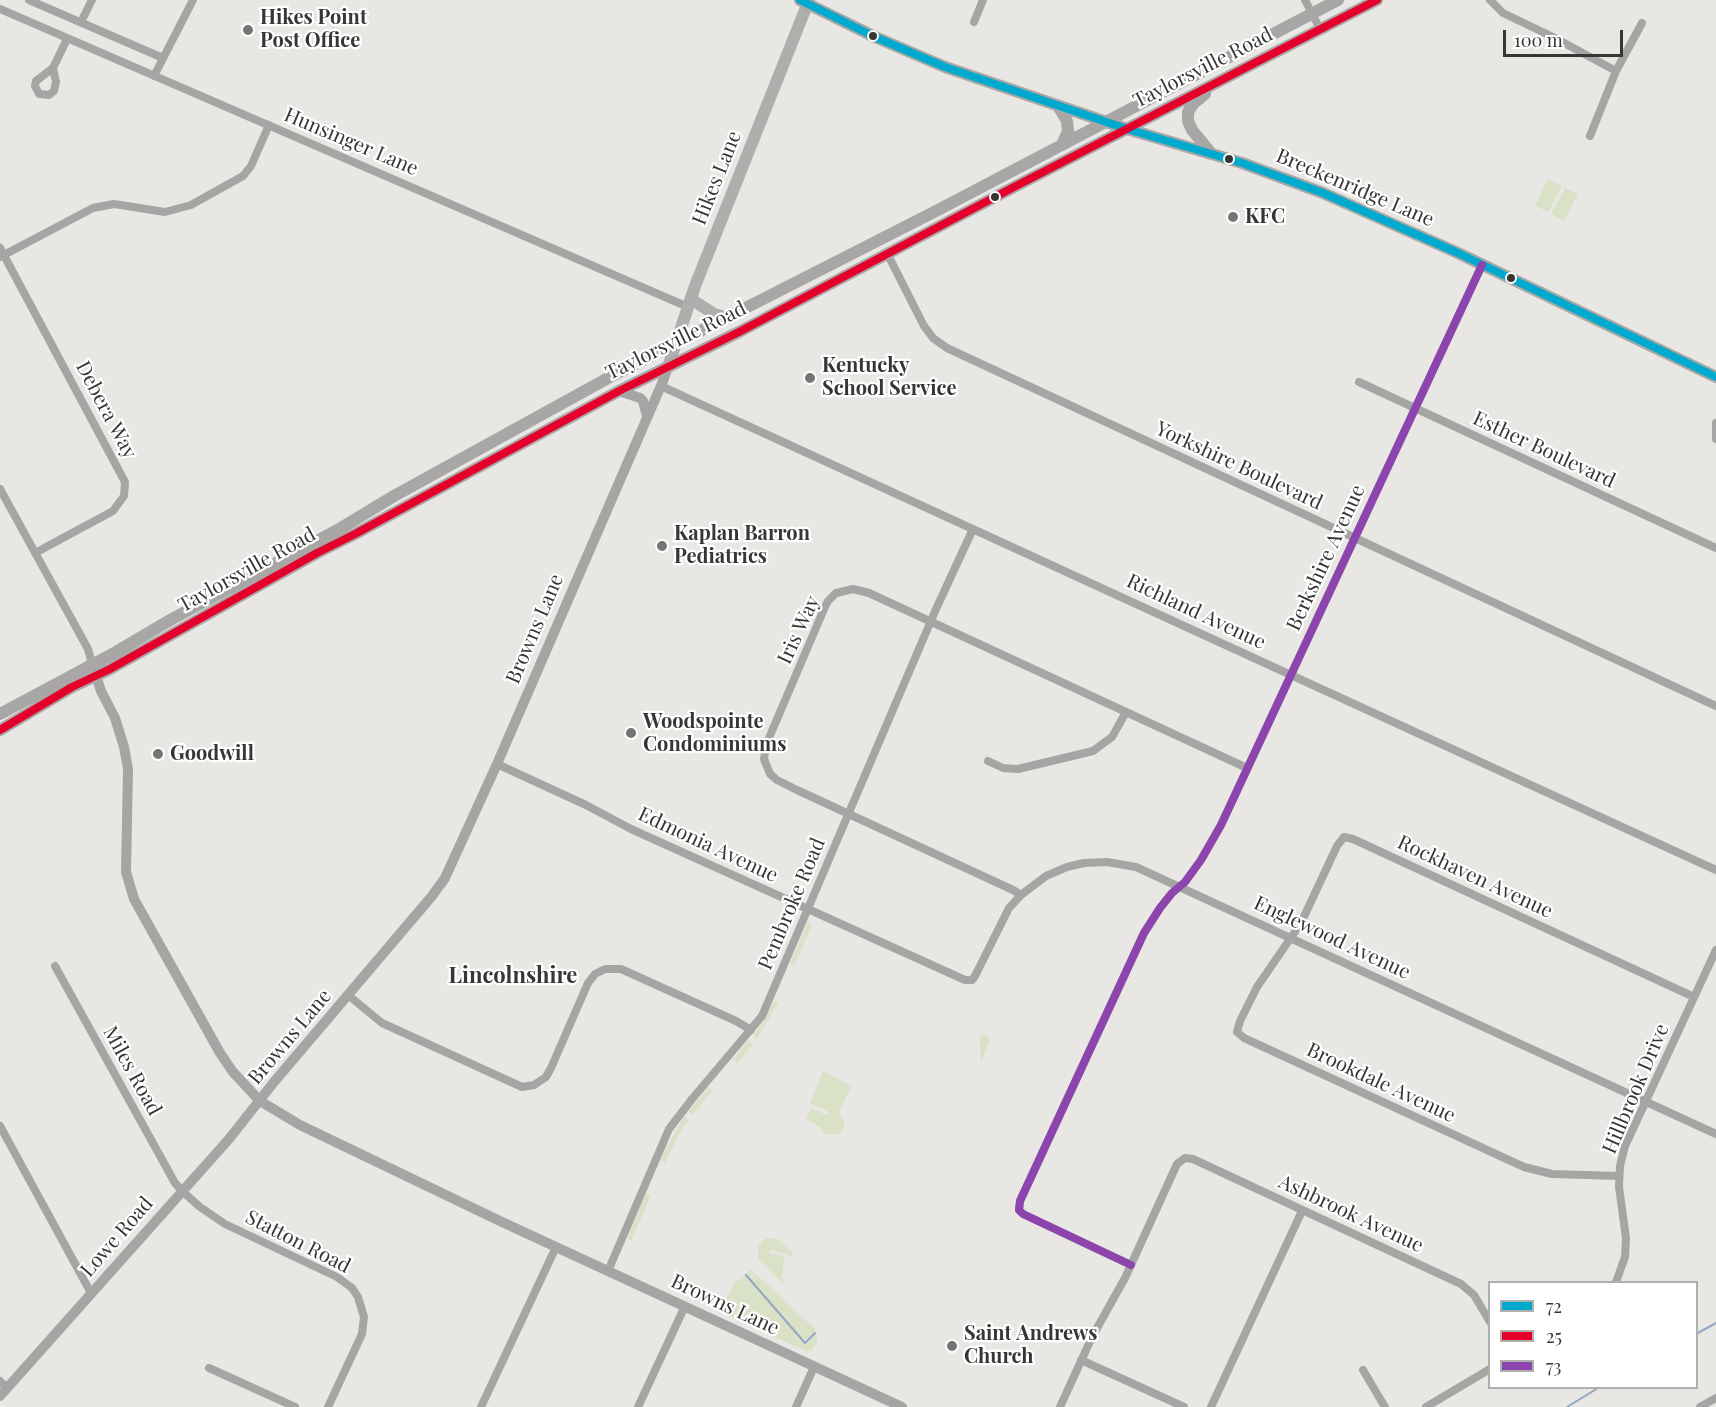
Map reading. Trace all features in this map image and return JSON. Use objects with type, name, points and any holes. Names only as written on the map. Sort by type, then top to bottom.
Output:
[{"type":"main road","name":"Taylorsville Road","points":[[0,730],[72,687],[94,670],[610,377],[729,318],[1338,0]]},
{"type":"main road","name":"Taylorsville Road","points":[[0,714],[239,598],[316,553],[618,391],[668,368],[888,255],[1377,0]]},
{"type":"main road","name":"Breckenridge Lane","points":[[807,1],[937,63],[1127,129],[1211,153],[1323,193],[1482,265],[1716,377]]},
{"type":"main road","name":"Hikes Lane","points":[[668,368],[674,345],[807,1]]},
{"type":"main road","points":[[1211,153],[1192,130],[1188,112],[1193,104],[1217,82]]},
{"type":"main road","points":[[1059,106],[1067,121],[1068,131],[1062,145]]},
{"type":"main road","points":[[690,303],[729,318]]},
{"type":"street","points":[[29,0],[163,58]]},
{"type":"street","points":[[81,22],[92,0]]},
{"type":"street","points":[[154,76],[193,0]]},
{"type":"street","points":[[974,22],[983,0]]},
{"type":"street","points":[[1305,0],[1320,29]]},
{"type":"street","points":[[1490,0],[1503,13],[1616,71]]},
{"type":"street","name":"Hunsinger Lane","points":[[0,9],[690,303]]},
{"type":"street","points":[[1590,136],[1616,71],[1642,23]]},
{"type":"street","points":[[53,68],[67,39]]},
{"type":"street","points":[[1,253],[93,208],[114,204],[165,212],[191,205],[243,176],[252,166],[269,125]]},
{"type":"street","name":"Debera Way","points":[[1,253],[125,483],[124,496],[113,512],[35,553]]},
{"type":"street","name":"Yorkshire Boulevard","points":[[888,255],[924,326],[933,338],[947,348],[1716,706]]},
{"type":"street","name":"Berkshire Avenue","points":[[1131,1265],[1029,1218],[1021,1212],[1020,1201],[1144,933],[1160,908],[1201,860],[1212,842],[1482,265]]},
{"type":"street","name":"Browns Lane","points":[[668,368],[497,764],[445,878],[260,1101],[300,1125],[556,1247],[902,1407]]},
{"type":"street","name":"Esther Boulevard","points":[[1359,382],[1716,548]]},
{"type":"street","name":"Richland Avenue","points":[[661,386],[1716,870]]},
{"type":"street","points":[[618,391],[640,398],[647,416]]},
{"type":"street","points":[[1716,423],[1716,439]]},
{"type":"street","points":[[0,489],[88,649],[124,747],[128,769],[126,872],[134,899],[220,1053],[233,1072],[260,1101]]},
{"type":"street","name":"Pembroke Road","points":[[608,1271],[669,1129],[762,1016],[973,529]]},
{"type":"street","name":"Iris Way","points":[[1021,895],[777,780],[770,774],[765,763],[766,745],[828,601],[836,593],[847,589],[869,593],[1247,768]]},
{"type":"street","points":[[988,761],[1003,768],[1018,769],[1094,751],[1112,737],[1126,712]]},
{"type":"street","name":"Edmonia Avenue","points":[[497,764],[586,805],[631,829],[965,980],[972,980]]},
{"type":"street","name":"Rockhaven Avenue","points":[[1292,939],[1337,846],[1344,837],[1348,837],[1694,997]]},
{"type":"street","name":"Englewood Avenue","points":[[972,980],[1002,920],[1021,895],[1034,884],[1056,871],[1093,862],[1128,865],[1180,886],[1716,1134]]},
{"type":"street","name":"Brookdale Avenue","points":[[1292,939],[1269,969],[1245,1009],[1237,1032],[1244,1038],[1524,1167],[1552,1174],[1619,1176]]},
{"type":"street","name":"Hillbrook Drive","points":[[1616,1281],[1625,1257],[1626,1238],[1619,1176],[1625,1146],[1716,950]]},
{"type":"street","name":"Miles Road","points":[[55,966],[175,1183],[182,1191]]},
{"type":"street","points":[[348,995],[382,1023],[522,1087],[534,1085],[546,1077],[588,983],[595,974],[605,969],[621,969],[751,1030]]},
{"type":"street","name":"Lowe Road","points":[[2,1388],[91,1293],[229,1139],[260,1101]]},
{"type":"street","points":[[0,1126],[91,1293]]},
{"type":"street","name":"Ashbrook Avenue","points":[[1131,1265],[1177,1164],[1182,1159],[1193,1159],[1461,1284],[1474,1295],[1488,1319]]},
{"type":"street","name":"Statton Road","points":[[182,1191],[225,1224],[337,1277],[352,1288],[358,1297],[364,1317],[362,1334],[328,1407]]},
{"type":"street","points":[[1211,1407],[1302,1211]]},
{"type":"street","points":[[481,1407],[556,1247]]},
{"type":"street","points":[[1060,1407],[1131,1265]]},
{"type":"street","points":[[638,1407],[685,1306]]},
{"type":"street","points":[[1082,1360],[1184,1407]]},
{"type":"street","points":[[796,1407],[814,1367]]},
{"type":"street","points":[[209,1368],[295,1407]]},
{"type":"street","points":[[1426,1407],[1488,1370]]},
{"type":"street","points":[[1363,1371],[1385,1407]]},
{"type":"street","points":[[1700,1407],[1716,1398]]},
{"type":"green space","points":[[1548,179],[1562,186],[1548,212],[1535,205]]},
{"type":"green space","points":[[1565,188],[1578,194],[1564,221],[1551,214]]},
{"type":"green space","points":[[808,922],[812,925],[794,966],[790,964]]},
{"type":"green space","points":[[774,1001],[778,1003],[757,1039],[754,1035]]},
{"type":"green space","points":[[982,1035],[988,1036],[990,1040],[981,1063],[980,1039]]},
{"type":"green space","points":[[748,1041],[753,1044],[737,1064],[734,1058]]},
{"type":"green space","points":[[823,1071],[852,1086],[839,1111],[844,1126],[836,1135],[825,1134],[821,1128],[806,1119],[812,1108],[826,1115],[829,1112],[810,1103]]},
{"type":"green space","points":[[708,1088],[713,1090],[693,1115],[688,1112]]},
{"type":"green space","points":[[684,1116],[689,1120],[681,1130],[665,1163],[661,1160],[663,1154]]},
{"type":"green space","points":[[646,1194],[651,1195],[631,1241],[627,1238]]},
{"type":"green space","points":[[766,1238],[778,1239],[793,1253],[792,1256],[771,1250],[769,1252],[784,1256],[782,1279],[787,1283],[782,1283],[758,1259],[758,1246]]},
{"type":"green space","points":[[751,1269],[754,1272],[749,1278],[747,1274],[746,1276],[799,1335],[804,1344],[816,1333],[818,1341],[811,1351],[805,1351],[721,1312],[733,1285]]},
{"type":"green space","points":[[754,1274],[815,1329],[815,1332],[806,1340],[803,1339],[750,1279]]},
{"type":"waterway","points":[[746,1275],[805,1343]]},
{"type":"waterway","points":[[1698,1333],[1716,1323]]},
{"type":"waterway","points":[[805,1343],[815,1333]]},
{"type":"waterway","points":[[1567,1407],[1596,1389]]},
{"type":"transit line","name":"72","points":[[800,0],[875,37],[945,67],[1127,129],[1242,163],[1323,193],[1458,253],[1716,377]]},
{"type":"transit line","name":"25","points":[[0,730],[72,687],[110,669],[317,553],[619,391],[739,332],[1377,0]]},
{"type":"transit line","name":"73","points":[[1131,1265],[1023,1214],[1019,1210],[1020,1201],[1144,933],[1160,908],[1185,882],[1201,860],[1221,825],[1482,265]]},
{"type":"place","name":"Hikes Point Post Office","points":[[248,30]]},
{"type":"place","name":"KFC","points":[[1233,217]]},
{"type":"place","name":"Kentucky School Service","points":[[810,378]]},
{"type":"place","name":"Kaplan Barron Pediatrics","points":[[662,546]]},
{"type":"place","name":"Woodspointe Condominiums","points":[[631,733]]},
{"type":"place","name":"Goodwill","points":[[158,754]]},
{"type":"place","name":"Saint Andrews Church","points":[[952,1346]]},
{"type":"district","name":"Lincolnshire","points":[[513,976]]}]
